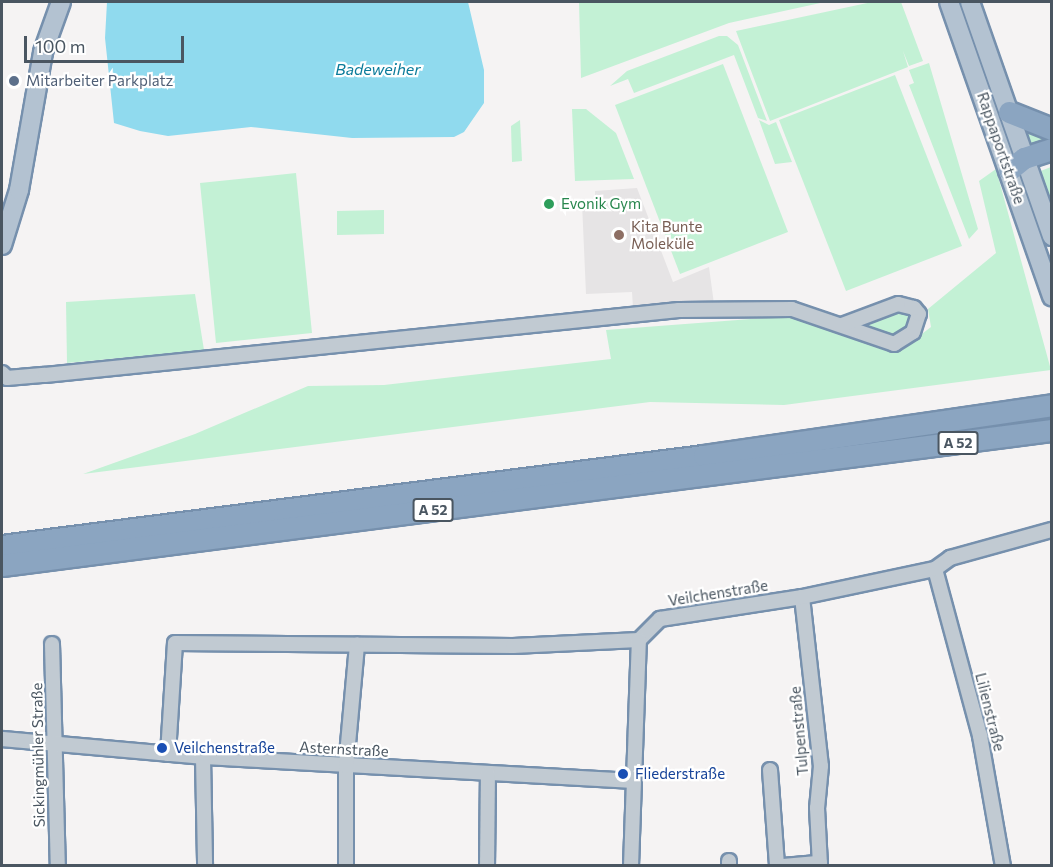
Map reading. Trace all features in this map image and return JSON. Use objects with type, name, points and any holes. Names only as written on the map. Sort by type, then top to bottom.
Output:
[{"type":"highway","points":[[1009,112],[1052,129]]},
{"type":"highway","points":[[1020,166],[1052,149]]},
{"type":"highway","points":[[1020,166],[1052,161]]},
{"type":"highway","name":"A 52","points":[[2,546],[704,456],[1049,405]]},
{"type":"highway","name":"A 52","points":[[2,565],[1052,430]]},
{"type":"main road","points":[[2,245],[19,190],[40,63],[61,2]]},
{"type":"main road","name":"Rappaportstraße","points":[[949,2],[1052,236]]},
{"type":"main road","name":"Rappaportstraße","points":[[970,2],[1009,112],[1052,296]]},
{"type":"street","points":[[2,373],[7,378],[45,375],[679,310],[792,309],[894,344],[913,332],[919,314],[914,308],[898,304],[842,325]]},
{"type":"street","name":"Veilchenstraße","points":[[639,640],[660,619],[802,597],[936,569],[950,558],[1052,530]]},
{"type":"street","name":"Lilienstraße","points":[[936,569],[980,736],[1003,866]]},
{"type":"street","name":"Tulpenstraße","points":[[783,866],[820,864],[817,808],[821,766],[802,597]]},
{"type":"street","points":[[168,754],[175,643],[513,646],[639,640],[631,781],[631,866]]},
{"type":"street","name":"Sickingmühler Straße","points":[[52,644],[57,866]]},
{"type":"street","points":[[346,866],[346,766],[357,644]]},
{"type":"street","name":"Asternstraße","points":[[2,739],[41,741],[56,747],[204,757],[631,781]]},
{"type":"street","points":[[204,757],[205,866]]},
{"type":"street","points":[[770,771],[777,866]]},
{"type":"street","points":[[488,774],[488,866]]},
{"type":"shaded area","name":"Kita Bunte Moleküle","points":[[637,188],[673,282],[709,267],[714,304],[633,308],[632,292],[586,294],[582,203],[595,202],[595,191]]},
{"type":"green space","points":[[579,2],[825,2],[729,23],[581,78]]},
{"type":"green space","points":[[872,2],[901,2],[923,61],[909,66],[903,51],[908,67],[770,121],[736,31]]},
{"type":"green space","points":[[719,36],[727,36],[738,45],[767,121],[758,118],[734,55],[634,93],[628,79],[610,86],[627,71]]},
{"type":"green space","points":[[929,63],[978,229],[969,239],[909,85],[914,83],[909,70]]},
{"type":"green space","points":[[723,64],[788,232],[680,274],[615,105]]},
{"type":"green space","points":[[895,75],[962,246],[846,291],[779,120]]},
{"type":"green space","points":[[572,109],[586,109],[616,133],[634,179],[575,181]]},
{"type":"green space","points":[[520,120],[522,161],[512,162],[511,126]]},
{"type":"green space","points":[[759,120],[769,125],[776,122],[792,162],[775,164]]},
{"type":"green space","points":[[1023,127],[1051,134],[1051,144],[1032,150]]},
{"type":"green space","points":[[1051,167],[1051,210],[1038,172]]},
{"type":"green space","points":[[996,169],[1051,370],[784,405],[650,402],[83,474],[195,434],[308,386],[384,385],[611,359],[606,330],[792,316],[898,352],[931,327],[928,309],[996,253],[979,181]]},
{"type":"green space","points":[[296,173],[312,333],[216,343],[200,183]]},
{"type":"green space","points":[[384,210],[384,234],[337,235],[337,211]]},
{"type":"green space","points":[[195,294],[204,350],[67,363],[66,302]]},
{"type":"green space","points":[[897,309],[910,313],[913,319],[911,326],[890,339],[855,324]]},
{"type":"water","name":"Badeweiher","points":[[107,2],[468,2],[484,70],[484,103],[464,132],[454,137],[352,138],[251,127],[168,136],[140,131],[114,123],[105,38]]},
{"type":"place","name":"Mitarbeiter Parkplatz","points":[[14,81]]},
{"type":"place","name":"Evonik Gym","points":[[549,204]]},
{"type":"place","name":"Kita Bunte Moleküle","points":[[619,235]]},
{"type":"place","name":"Veilchenstraße","points":[[162,748]]},
{"type":"place","name":"Fliederstraße","points":[[623,774]]}]
